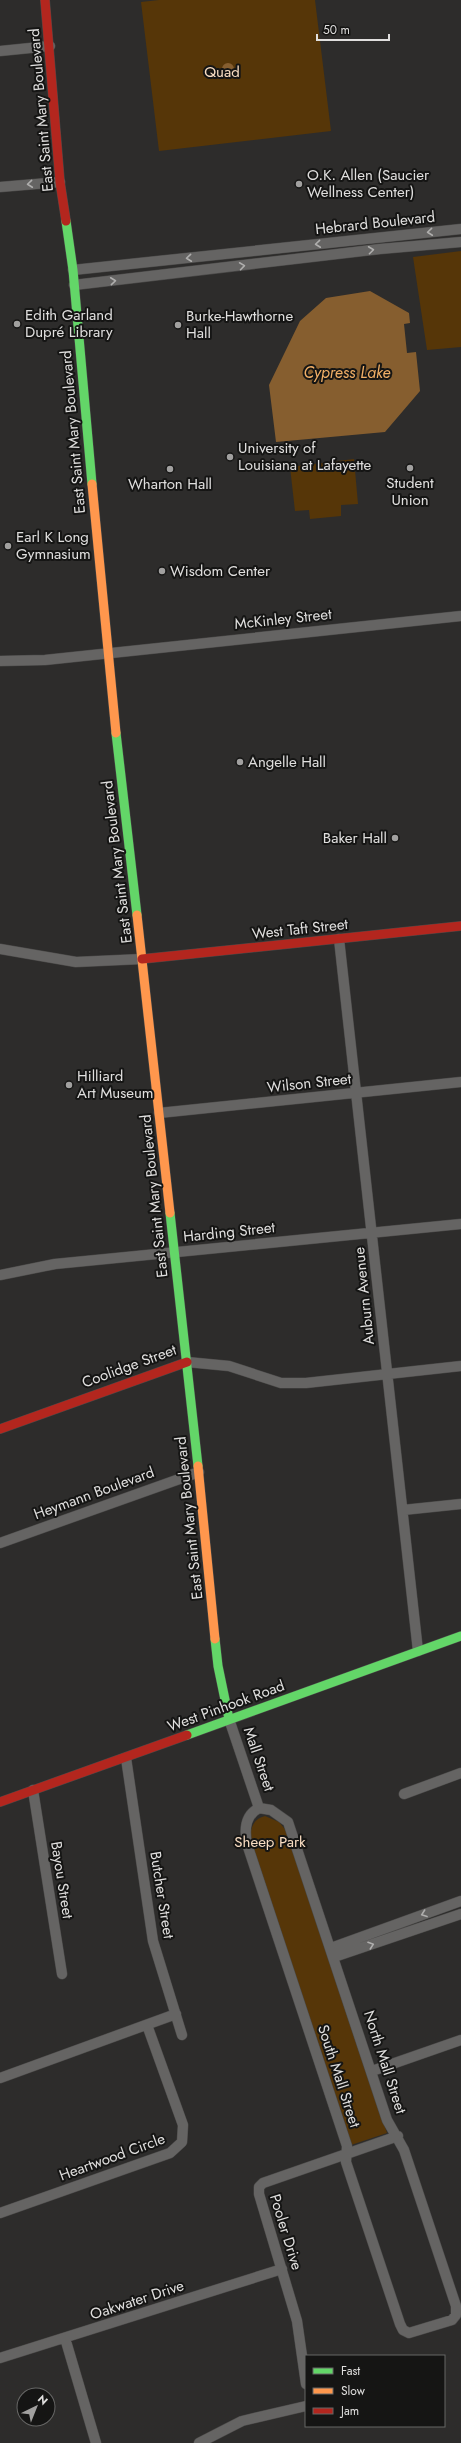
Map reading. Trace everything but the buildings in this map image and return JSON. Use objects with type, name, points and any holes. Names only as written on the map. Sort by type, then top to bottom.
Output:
[{"type":"street","name":"East Saint Mary Boulevard","points":[[45,0],[50,46],[60,182],[73,270],[108,652],[199,1472],[218,1666],[230,1719]]},
{"type":"street","points":[[0,51],[50,46]]},
{"type":"street","points":[[0,187],[60,182]]},
{"type":"street","name":"Hebrard Boulevard","points":[[73,270],[461,229]]},
{"type":"street","name":"Hebrard Boulevard","points":[[74,285],[144,278],[293,259],[461,242]]},
{"type":"street","points":[[293,246],[293,259]]},
{"type":"street","points":[[143,263],[144,278]]},
{"type":"street","name":"McKinley Street","points":[[0,662],[25,661],[461,616]]},
{"type":"street","name":"West Taft Street","points":[[142,960],[461,926]]},
{"type":"street","name":"Auburn Avenue","points":[[339,938],[418,1651]]},
{"type":"street","points":[[0,948],[76,962],[142,960]]},
{"type":"street","name":"Wilson Street","points":[[159,1113],[356,1094],[461,1082]]},
{"type":"street","name":"Harding Street","points":[[0,1275],[55,1264],[461,1224]]},
{"type":"street","name":"Coolidge Street","points":[[0,1429],[187,1362],[229,1366],[281,1383],[306,1383],[461,1366]]},
{"type":"street","name":"Heymann Boulevard","points":[[0,1543],[199,1472]]},
{"type":"street","points":[[403,1510],[461,1504]]},
{"type":"street","name":"West Pinhook Road","points":[[0,1802],[126,1758],[461,1636]]},
{"type":"street","name":"Mall Street","points":[[230,1719],[259,1808]]},
{"type":"street","name":"Butcher Street","points":[[126,1758],[153,1941],[182,2035]]},
{"type":"street","points":[[404,1794],[461,1773]]},
{"type":"street","name":"Bayou Street","points":[[33,1790],[62,1974]]},
{"type":"street","name":"North Mall Street","points":[[259,1808],[271,1810],[288,1822],[372,2071],[387,2120],[398,2136],[456,2306],[454,2318],[431,2327]]},
{"type":"street","name":"South Mall Street","points":[[259,1808],[253,1811],[248,1819],[246,1831],[247,1844],[344,2138],[349,2170],[402,2328],[409,2333],[431,2327]]},
{"type":"street","points":[[332,1952],[461,1901]]},
{"type":"street","points":[[332,1952],[461,1914]]},
{"type":"street","points":[[0,2078],[176,2014]]},
{"type":"street","name":"Heartwood Circle","points":[[0,2213],[177,2149],[182,2142],[185,2130],[146,2024]]},
{"type":"street","points":[[372,2071],[461,2040]]},
{"type":"street","name":"Pooler Drive","points":[[305,2377],[297,2321],[259,2194],[259,2187],[263,2183],[398,2136]]},
{"type":"street","name":"Oakwater Drive","points":[[0,2358],[282,2269]]},
{"type":"street","points":[[65,2338],[96,2443]]},
{"type":"street","points":[[199,2443],[242,2420],[305,2406]]},
{"type":"green space","name":"Quad","points":[[159,0],[315,0],[331,131],[159,151],[141,2]]},
{"type":"green space","points":[[461,251],[461,347],[427,350],[413,257]]},
{"type":"green space","points":[[354,459],[358,504],[341,505],[341,516],[310,519],[309,510],[295,511],[290,467]]},
{"type":"green space","name":"Sheep Park","points":[[265,1816],[279,1822],[288,1833],[387,2133],[351,2145],[250,1842],[251,1833],[255,1822],[261,1817]]},
{"type":"water","points":[[226,63],[230,63],[234,69],[230,75],[226,75],[222,71],[222,67]]},
{"type":"water","name":"Cypress Lake","points":[[370,291],[409,313],[410,323],[404,324],[407,353],[416,352],[420,391],[385,432],[276,442],[269,385],[300,321],[326,298]]},
{"type":"traffic: fast","points":[[66,221],[73,270],[92,484]]},
{"type":"traffic: fast","points":[[116,733],[137,915]]},
{"type":"traffic: fast","points":[[170,1213],[198,1466]]},
{"type":"traffic: fast","points":[[187,1735],[461,1636]]},
{"type":"traffic: fast","points":[[215,1639],[218,1666],[229,1719]]},
{"type":"traffic: slow","points":[[92,484],[116,733]]},
{"type":"traffic: slow","points":[[137,915],[170,1213]]},
{"type":"traffic: slow","points":[[198,1466],[215,1639]]},
{"type":"traffic: jam","points":[[45,0],[60,182],[66,221]]},
{"type":"traffic: jam","points":[[142,959],[461,926]]},
{"type":"traffic: jam","points":[[0,1429],[187,1362]]},
{"type":"traffic: jam","points":[[0,1802],[187,1735]]},
{"type":"place","name":"O.K. Allen (Saucier Wellness Center)","points":[[299,184]]},
{"type":"place","name":"Edith Garland Dupré Library","points":[[17,324]]},
{"type":"place","name":"Burke-Hawthorne Hall","points":[[178,325]]},
{"type":"place","name":"University of Louisiana at Lafayette","points":[[230,457]]},
{"type":"place","name":"Student Union","points":[[410,468]]},
{"type":"place","name":"Wharton Hall","points":[[170,469]]},
{"type":"place","name":"Earl K Long Gymnasium","points":[[8,546]]},
{"type":"place","name":"Wisdom Center","points":[[162,571]]},
{"type":"place","name":"Angelle Hall","points":[[240,762]]},
{"type":"place","name":"Baker Hall","points":[[395,838]]},
{"type":"place","name":"Hilliard Art Museum","points":[[69,1085]]}]
